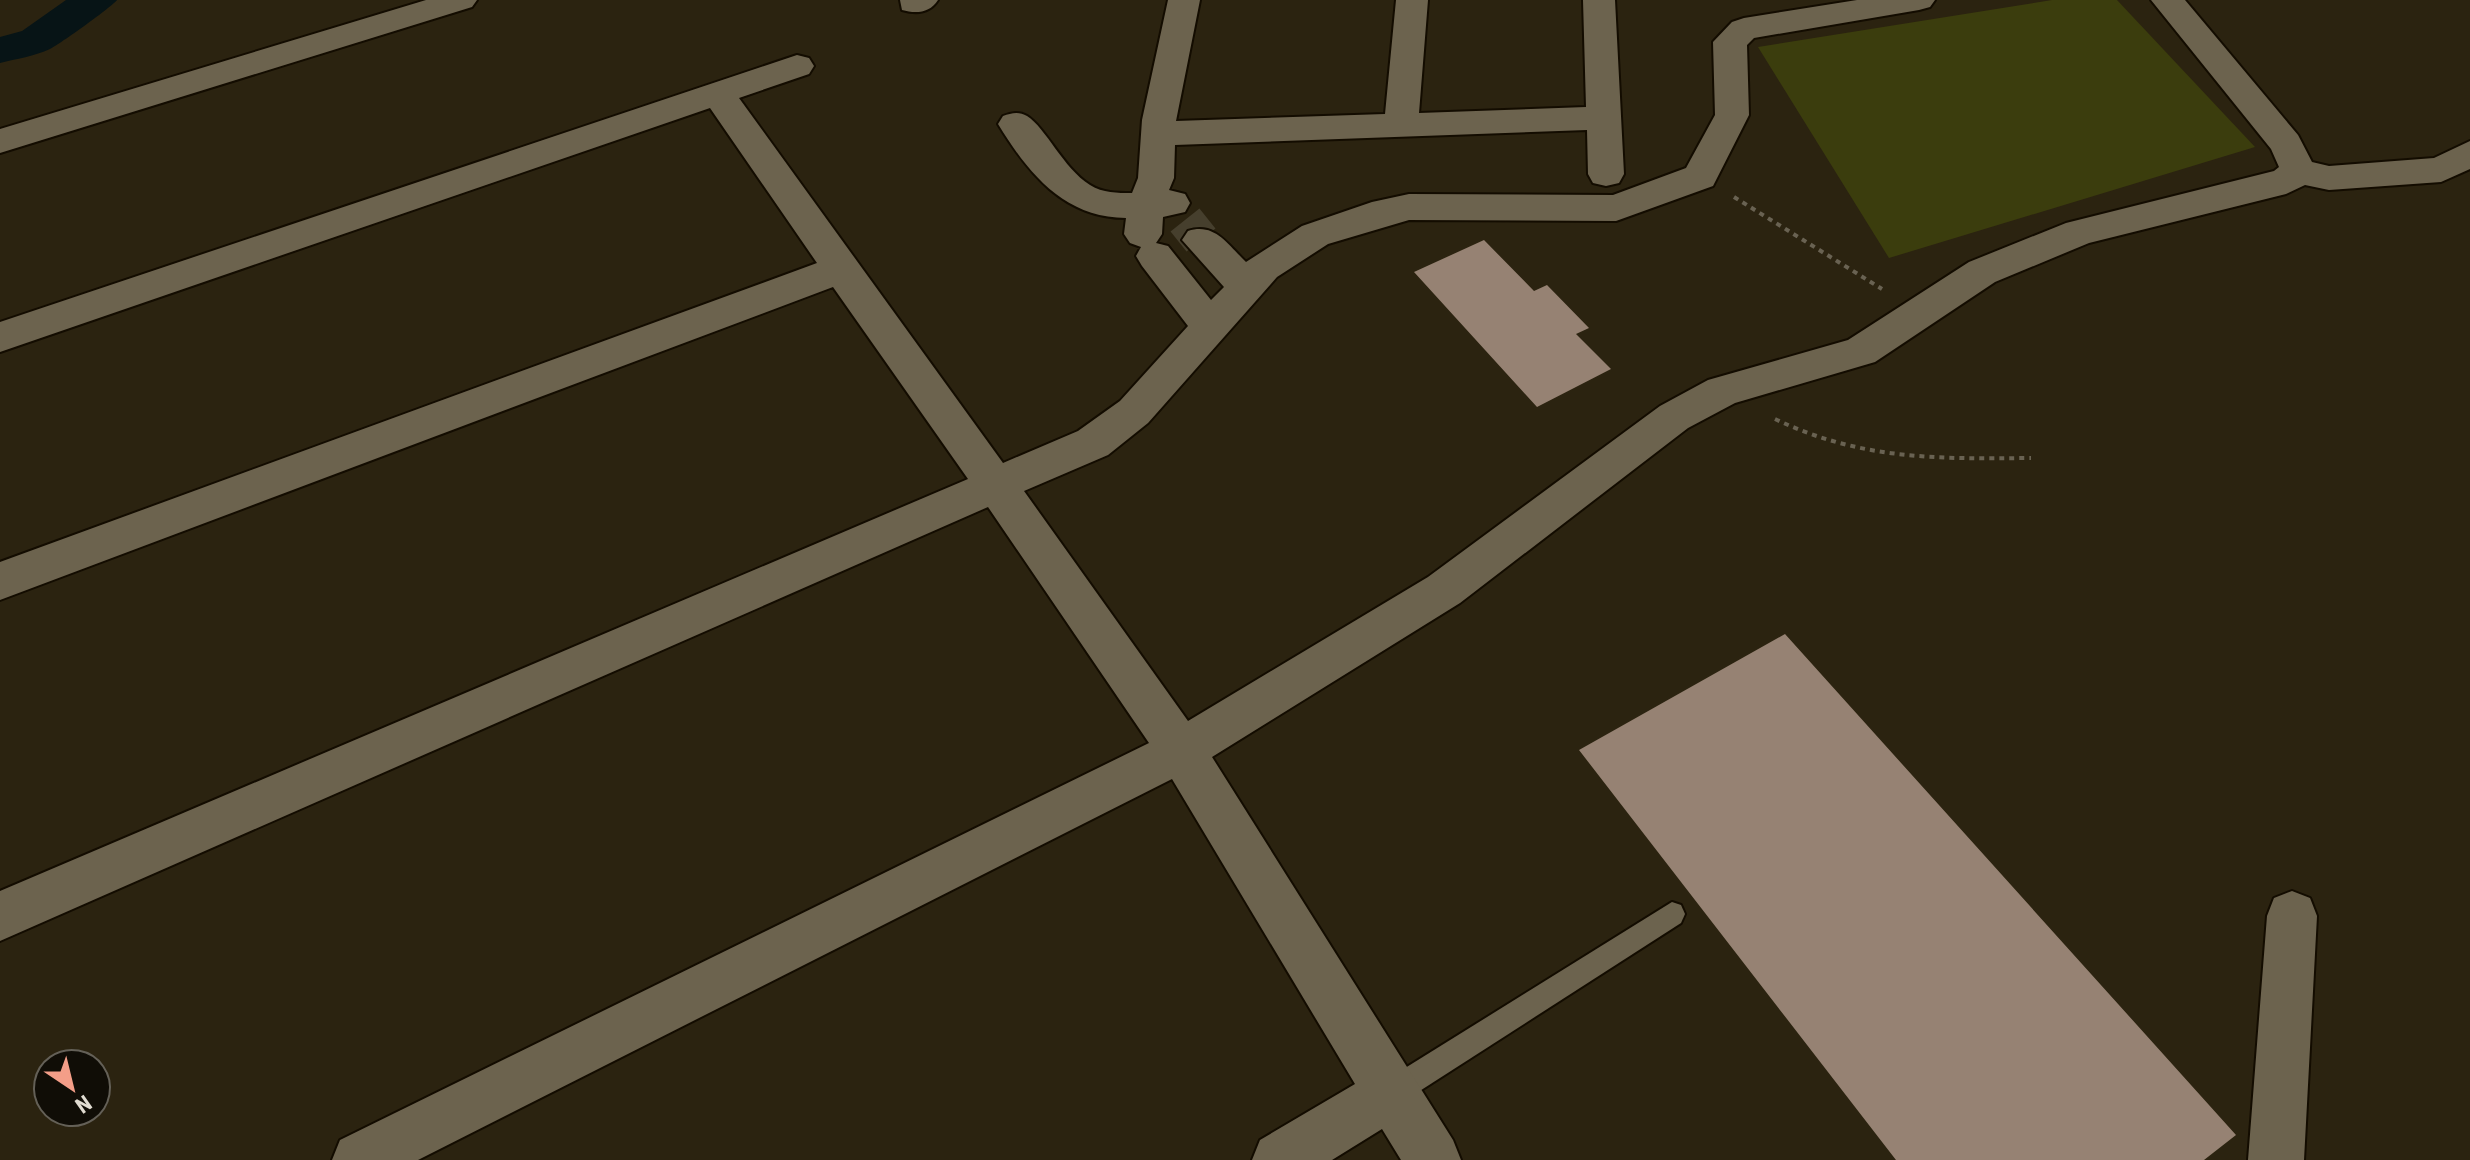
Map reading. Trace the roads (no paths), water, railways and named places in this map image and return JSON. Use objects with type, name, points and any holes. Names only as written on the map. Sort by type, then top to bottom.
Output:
[{"type":"street","points":[[0,141],[461,0]]},
{"type":"street","points":[[1184,0],[1159,134],[1165,220],[1210,326]]},
{"type":"street","points":[[1401,125],[1412,0]]},
{"type":"street","points":[[1599,0],[1606,174]]},
{"type":"street","points":[[0,916],[1093,443],[1134,412],[1264,267],[1315,235],[1372,215],[1409,207],[1616,208],[1700,177],[1732,115],[1730,42],[1744,29],[1919,0]]},
{"type":"street","points":[[2167,0],[2286,144],[2299,171]]},
{"type":"street","points":[[0,337],[797,66]]},
{"type":"street","points":[[718,94],[839,270],[999,486],[1181,751],[1433,1160]]},
{"type":"street","points":[[1159,134],[1604,118]]},
{"type":"street","points":[[1015,124],[1069,192],[1084,201],[1165,220],[1246,286]]},
{"type":"street","points":[[2299,171],[2329,178],[2441,170],[2470,153]]},
{"type":"street","points":[[360,1160],[1181,751],[1444,590],[1674,417],[1722,391],[1861,351],[1982,272],[2079,232],[2252,191],[2286,181],[2299,171]]},
{"type":"street","points":[[0,581],[839,270]]},
{"type":"street","points":[[2276,1160],[2292,916]]},
{"type":"street","points":[[1280,1160],[1391,1093]]},
{"type":"lane","points":[[1391,1093],[1672,914]]},
{"type":"waterway","points":[[0,50],[36,40],[86,4],[98,0]]},
{"type":"tunnel","points":[[1185,220],[1201,240]]}]
